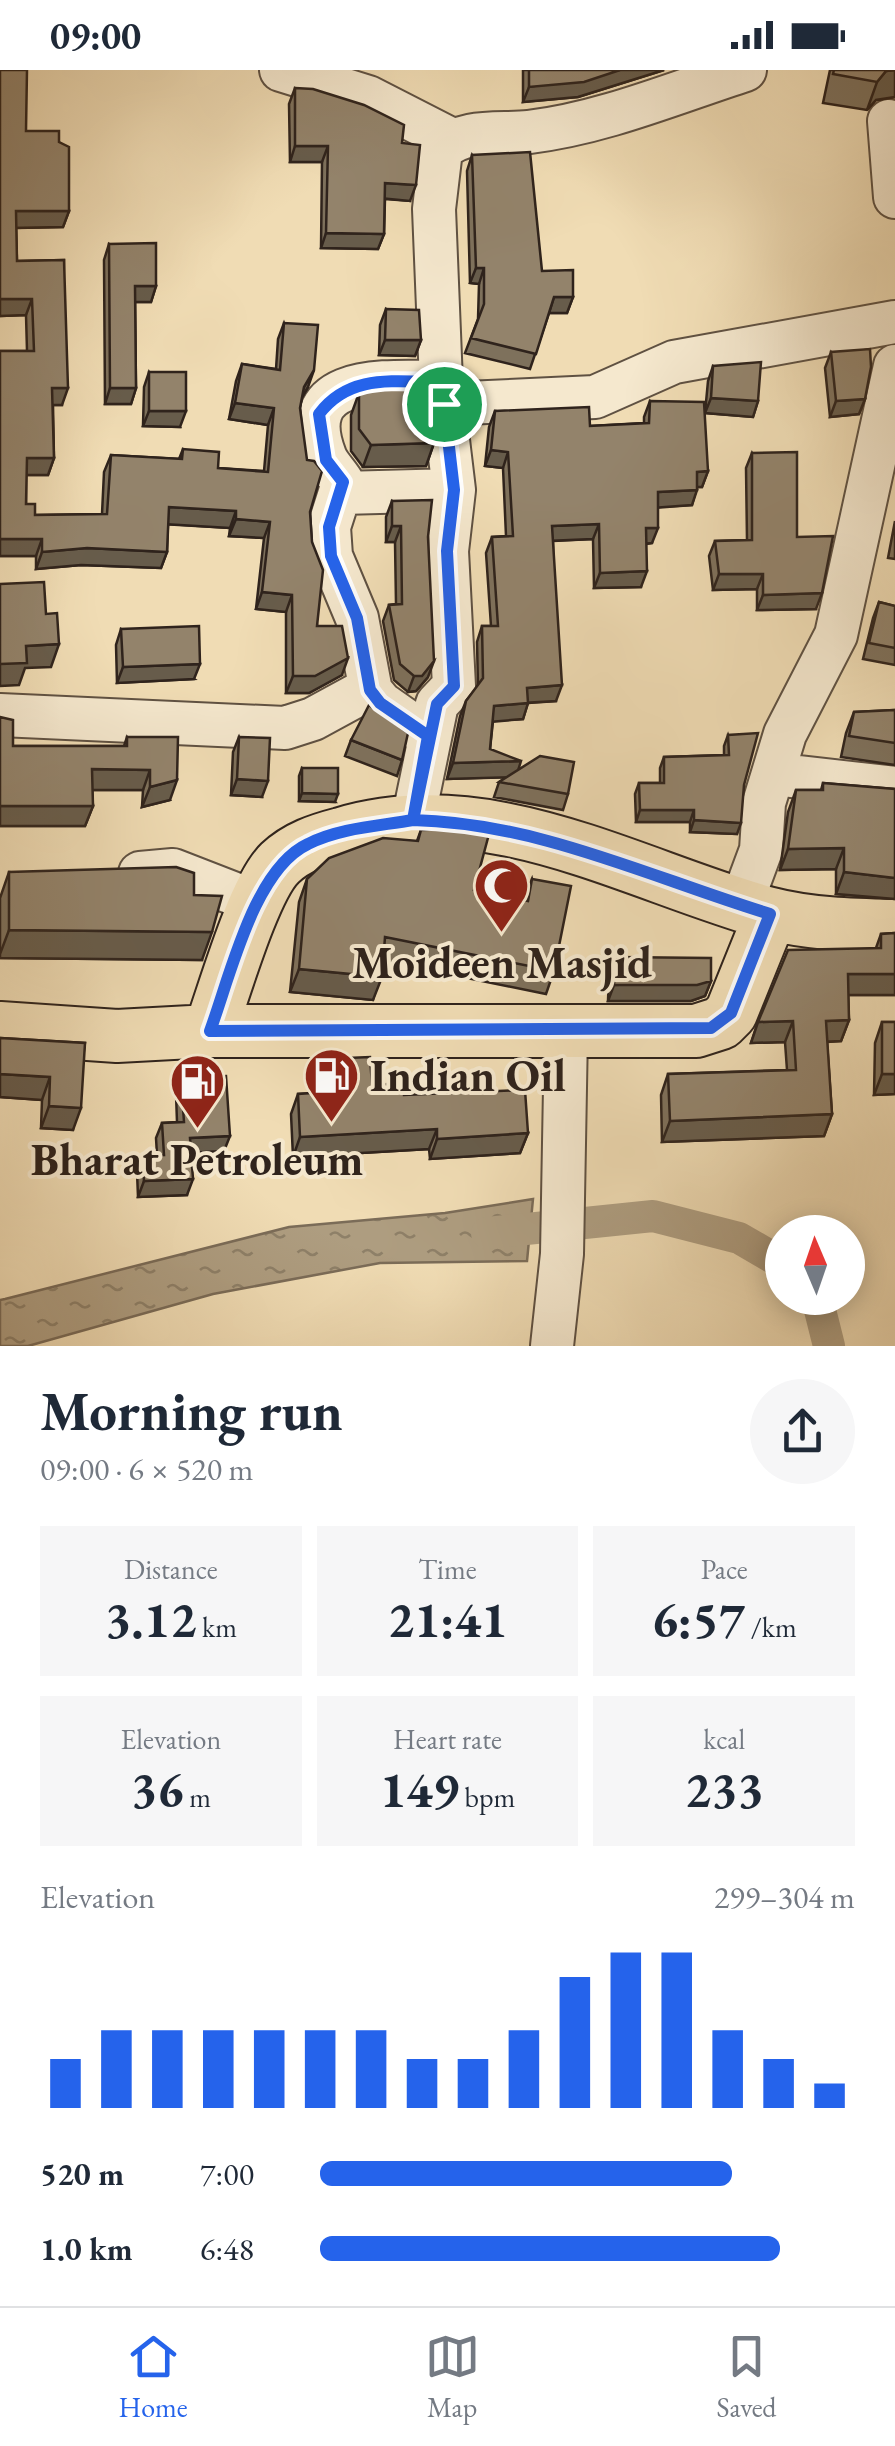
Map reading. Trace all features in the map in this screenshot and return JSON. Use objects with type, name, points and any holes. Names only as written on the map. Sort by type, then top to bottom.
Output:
[{"type":"main road","points":[[210,1031],[258,902],[278,865],[307,844],[355,830],[413,820],[498,828],[649,869],[756,909],[822,924],[895,926]]},
{"type":"main road","points":[[0,1028],[100,1036],[210,1031],[696,1031],[721,1023],[731,1013],[756,909]]},
{"type":"street","points":[[281,70],[368,97],[452,140],[564,126],[744,70]]},
{"type":"street","points":[[889,121],[895,196]]},
{"type":"street","points":[[413,820],[437,704],[454,686],[447,551],[454,490],[442,393],[434,209],[437,160],[452,140]]},
{"type":"street","points":[[428,736],[380,703],[370,688],[357,618],[331,556],[331,514],[343,482],[326,460],[318,431],[319,414],[333,396],[360,383],[442,393],[595,397],[674,362],[895,322]]},
{"type":"street","points":[[756,909],[764,804],[785,734],[836,635],[895,366]]},
{"type":"street","points":[[342,493],[454,490]]},
{"type":"street","points":[[0,715],[285,728],[313,719],[370,688]]},
{"type":"street","points":[[773,774],[895,788]]},
{"type":"street","points":[[108,874],[174,870],[258,902]]},
{"type":"street","points":[[552,1346],[562,1254],[566,1032]]},
{"type":"water","points":[[533,1199],[527,1261],[380,1263],[213,1294],[28,1346],[0,1346],[0,1300],[289,1227],[445,1213]]},
{"type":"building","points":[[0,70],[27,70],[26,131],[59,131],[59,142],[69,147],[69,211],[16,211],[17,261],[64,260],[68,388],[52,388],[54,458],[27,458],[26,504],[35,504],[35,515],[107,514],[111,455],[182,459],[183,449],[219,452],[218,468],[268,472],[274,408],[235,403],[242,364],[280,370],[284,323],[318,325],[314,370],[304,387],[300,408],[307,460],[314,461],[322,471],[310,512],[312,542],[323,570],[317,626],[342,626],[348,658],[315,676],[293,676],[292,595],[262,592],[270,522],[236,519],[236,511],[169,507],[167,552],[87,548],[42,552],[42,539],[0,539],[0,351],[34,351],[32,299],[0,299]]},
{"type":"building","points":[[529,70],[620,70],[584,82],[529,87]]},
{"type":"building","points":[[834,70],[895,70],[886,71],[877,82],[833,74]]},
{"type":"building","points":[[295,88],[313,89],[364,105],[404,125],[402,143],[420,145],[416,185],[385,183],[384,234],[326,233],[328,146],[295,146]]},
{"type":"building","points":[[530,152],[542,271],[573,270],[573,297],[554,297],[536,354],[471,338],[484,304],[484,268],[476,268],[472,155]]},
{"type":"building","points":[[156,243],[156,286],[135,286],[136,388],[110,388],[109,244]]},
{"type":"building","points":[[386,309],[419,310],[421,340],[385,340]]},
{"type":"building","points":[[870,349],[865,399],[836,401],[831,352]]},
{"type":"building","points":[[761,362],[758,401],[711,398],[713,366]]},
{"type":"building","points":[[149,372],[186,372],[186,411],[149,411]]},
{"type":"building","points":[[369,389],[428,389],[434,443],[371,445],[359,429],[359,393]]},
{"type":"building","points":[[650,401],[704,402],[708,471],[697,472],[697,490],[658,492],[658,528],[646,528],[647,571],[600,573],[599,524],[552,526],[562,685],[527,688],[528,703],[494,706],[490,749],[521,761],[453,763],[466,701],[483,678],[482,626],[498,626],[492,537],[513,536],[508,452],[491,450],[495,411],[589,407],[590,426],[649,423]]},
{"type":"building","points":[[797,452],[797,537],[833,536],[822,593],[763,595],[763,574],[719,574],[715,541],[752,540],[752,453]]},
{"type":"building","points":[[432,500],[428,537],[434,661],[422,676],[414,676],[400,664],[389,605],[402,604],[401,526],[392,526],[392,501]]},
{"type":"building","points":[[44,582],[46,614],[57,613],[59,644],[26,646],[27,663],[0,664],[0,584]]},
{"type":"building","points":[[879,602],[895,606],[895,648],[869,643]]},
{"type":"building","points":[[199,626],[200,664],[123,667],[121,629]]},
{"type":"building","points":[[369,705],[408,733],[402,760],[351,740]]},
{"type":"building","points":[[895,710],[895,743],[849,736],[854,712]]},
{"type":"building","points":[[0,717],[13,720],[13,746],[127,746],[127,737],[178,737],[177,780],[150,787],[150,770],[92,769],[93,806],[0,806]]},
{"type":"building","points":[[758,733],[744,785],[741,823],[694,820],[694,810],[640,810],[639,783],[664,783],[664,757],[729,755],[728,735]]},
{"type":"building","points":[[239,737],[270,738],[268,781],[237,779]]},
{"type":"building","points":[[540,756],[574,762],[568,794],[499,782]]},
{"type":"building","points":[[302,768],[338,768],[338,794],[302,793]]},
{"type":"building","points":[[823,783],[895,789],[895,878],[844,872],[844,848],[788,849],[796,790],[823,790]]},
{"type":"building","points":[[456,829],[489,834],[474,890],[528,901],[532,879],[571,886],[554,971],[385,937],[382,977],[299,969],[307,879],[329,858],[383,838],[418,841],[421,830]]},
{"type":"building","points":[[176,867],[194,873],[194,895],[222,896],[212,932],[9,930],[9,872]]},
{"type":"building","points":[[895,933],[895,974],[848,974],[849,1020],[826,1021],[832,1114],[670,1121],[668,1074],[796,1070],[793,1021],[758,1022],[788,950],[881,948],[881,934]]},
{"type":"building","points":[[615,957],[711,958],[711,981],[697,985],[614,985]]},
{"type":"building","points":[[882,1022],[895,1022],[895,1074],[882,1074]]},
{"type":"building","points":[[0,1038],[85,1043],[81,1108],[49,1106],[50,1077],[0,1074]]},
{"type":"building","points":[[370,1057],[372,1085],[403,1083],[404,1095],[525,1090],[528,1133],[437,1139],[437,1129],[300,1137],[298,1094],[326,1092],[324,1059]]},
{"type":"building","points":[[226,1076],[230,1136],[190,1138],[193,1179],[144,1181],[143,1156],[164,1155],[162,1123],[184,1122],[181,1078]]},
{"type":"waterway","points":[[487,1233],[653,1216],[739,1238],[765,1253]]},
{"type":"waterway","points":[[821,1315],[829,1346]]},
{"type":"place","name":"Moideen Masjid","points":[[502,934]]},
{"type":"place","name":"Indian Oil","points":[[331,1124]]},
{"type":"place","name":"Bharat Petroleum","points":[[197,1131]]},
{"type":"route","points":[[444,404],[441,382],[360,383],[333,396],[319,414],[318,431],[326,460],[343,482],[329,527],[331,556],[357,618],[370,690],[380,703],[428,736],[413,820],[498,828],[649,869],[770,914],[731,1013],[711,1028],[655,1032],[210,1031],[256,907],[278,865],[307,844],[355,830],[413,820],[437,704],[454,686],[447,551],[454,490],[444,404]]}]
